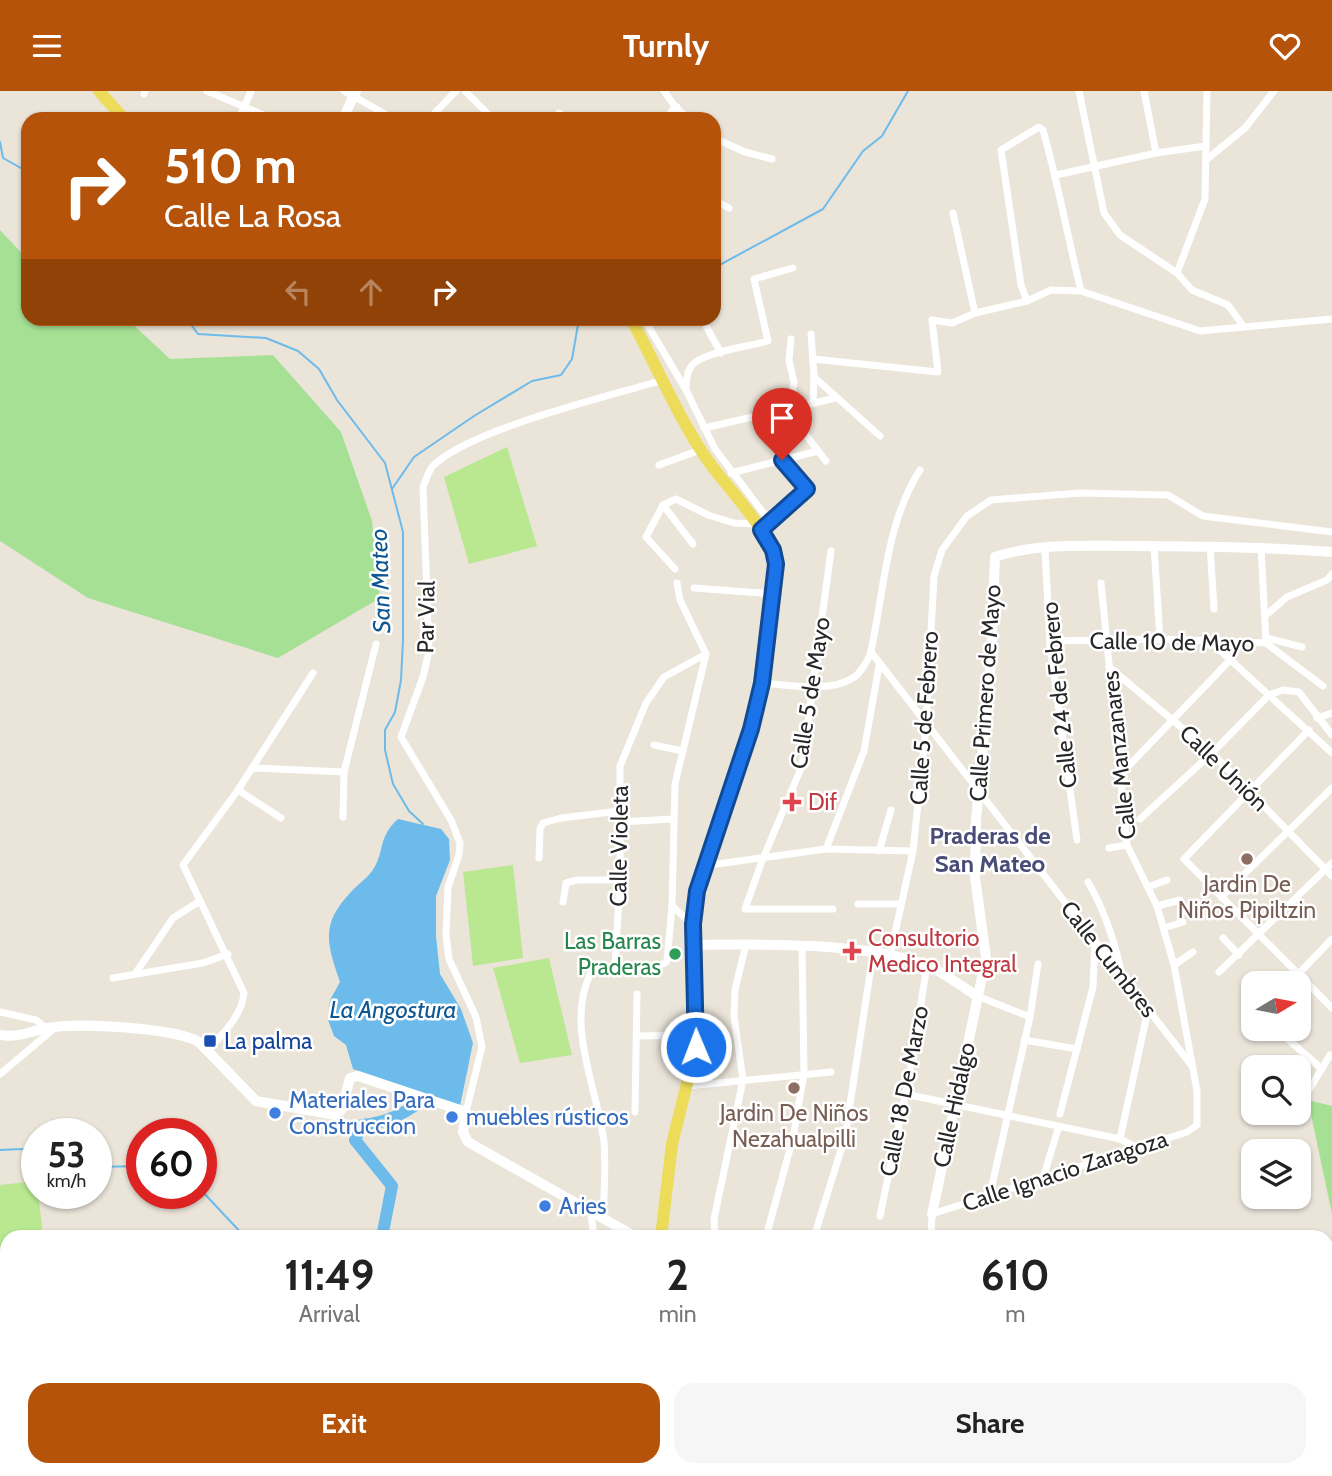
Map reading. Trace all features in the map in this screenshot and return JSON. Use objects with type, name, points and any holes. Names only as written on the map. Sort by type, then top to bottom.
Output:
[{"type":"main road","points":[[99,91],[118,112]]},
{"type":"main road","points":[[635,326],[700,450],[763,526],[776,564],[762,683],[751,729],[703,866],[693,924],[697,1035],[688,1086],[673,1144],[662,1230]]},
{"type":"main road","points":[[0,1035],[26,1035],[51,1027],[150,1030],[187,1037],[208,1051],[249,1097],[264,1104],[336,1115],[342,1109],[351,1078],[358,1076],[466,1112],[463,1132],[468,1142],[622,1230]]},
{"type":"street","points":[[207,91],[256,112]]},
{"type":"street","points":[[242,112],[251,91]]},
{"type":"street","points":[[436,112],[456,91]]},
{"type":"street","points":[[465,91],[486,112]]},
{"type":"street","points":[[664,91],[680,112]]},
{"type":"street","points":[[1079,91],[1104,213],[1120,235],[1177,273],[1192,290],[1228,305],[1244,327]]},
{"type":"street","points":[[1144,91],[1156,153]]},
{"type":"street","points":[[1177,273],[1205,199],[1207,91]]},
{"type":"street","points":[[1206,160],[1245,128],[1274,91]]},
{"type":"street","points":[[345,112],[351,92],[383,112]]},
{"type":"street","points":[[673,112],[676,108]]},
{"type":"street","points":[[1027,301],[1021,285],[1001,150],[1039,127],[1043,130],[1056,175],[1063,218],[1081,291]]},
{"type":"street","points":[[721,141],[745,152],[772,159]]},
{"type":"street","points":[[1056,175],[1156,153],[1206,146]]},
{"type":"street","points":[[721,204],[729,208]]},
{"type":"street","points":[[953,213],[975,313]]},
{"type":"street","points":[[686,390],[686,379],[692,365],[721,353],[768,341],[754,279],[793,268]]},
{"type":"street","points":[[813,359],[938,372],[932,320],[952,323],[975,313],[1027,301],[1051,290],[1081,291],[1200,331],[1332,319]]},
{"type":"street","points":[[648,326],[686,390],[704,428],[763,526]]},
{"type":"street","points":[[706,326],[721,353]]},
{"type":"street","points":[[811,334],[813,403]]},
{"type":"street","points":[[791,339],[789,360],[794,382],[787,407],[826,461]]},
{"type":"street","points":[[814,377],[880,436]]},
{"type":"street","name":"Par Vial","points":[[466,1112],[482,1047],[476,1017],[449,959],[446,935],[448,887],[459,855],[460,843],[451,820],[401,737],[424,677],[429,651],[423,487],[431,468],[447,456],[488,435],[663,380]]},
{"type":"street","points":[[704,428],[836,398]]},
{"type":"street","points":[[659,465],[700,450]]},
{"type":"street","points":[[731,473],[817,451]]},
{"type":"street","points":[[675,569],[646,537],[663,505],[677,499],[708,515],[734,523],[763,526],[807,489],[782,460]]},
{"type":"street","points":[[762,683],[813,686],[852,680],[859,674],[871,652],[888,553],[907,489],[920,470]]},
{"type":"street","name":"Calle 5 de Febrero","points":[[890,956],[913,851],[926,727],[934,576],[942,550],[967,516],[991,500],[1080,493],[1168,495],[1203,516],[1332,532]]},
{"type":"street","points":[[663,505],[693,544]]},
{"type":"street","points":[[1210,545],[1214,609]]},
{"type":"street","points":[[1045,549],[1210,545],[1332,552]]},
{"type":"street","points":[[1154,546],[1160,639]]},
{"type":"street","name":"Calle 10 de Mayo","points":[[1050,641],[1266,641],[1261,547]]},
{"type":"street","name":"Calle Primero de Mayo","points":[[977,996],[986,958],[975,877],[977,789],[984,752],[991,663],[995,557],[1045,549]]},
{"type":"street","name":"Calle 24 de Febrero","points":[[1045,549],[1050,641],[1077,840]]},
{"type":"street","name":"Calle 5 de Mayo","points":[[831,551],[802,766],[762,860],[746,909],[833,909]]},
{"type":"street","name":"Calle 10 de Mayo","points":[[1266,615],[1287,597],[1327,580],[1332,574]]},
{"type":"street","points":[[603,1220],[604,1142],[582,1040],[580,1008],[584,985],[591,971],[615,964],[663,966],[667,961],[672,906],[675,784],[706,654],[680,600],[677,583]]},
{"type":"street","name":"Calle Manzanares","points":[[1101,583],[1127,845],[1157,907],[1174,965],[1193,1067],[1199,1110],[1197,1125]]},
{"type":"street","points":[[694,588],[773,594]]},
{"type":"street","points":[[1266,641],[1301,647]]},
{"type":"street","points":[[1266,641],[1323,686]]},
{"type":"street","points":[[1212,642],[1332,753]]},
{"type":"street","points":[[343,817],[344,772],[376,644]]},
{"type":"street","name":"Calle Cumbres","points":[[871,652],[926,727],[1193,1067]]},
{"type":"street","name":"Calle Violeta","points":[[615,964],[620,880],[620,765],[646,703],[664,677],[706,654]]},
{"type":"street","points":[[1119,776],[1230,660]]},
{"type":"street","points":[[826,849],[866,744],[879,666]]},
{"type":"street","name":"Calle Unión","points":[[1109,667],[1212,753],[1332,876]]},
{"type":"street","points":[[208,1051],[243,1003],[242,984],[183,865],[238,790],[313,673]]},
{"type":"street","points":[[1140,819],[1212,753],[1269,695],[1283,689],[1299,692],[1332,735]]},
{"type":"street","points":[[1317,718],[1332,713]]},
{"type":"street","points":[[1293,971],[1185,857],[1251,793],[1309,730]]},
{"type":"street","points":[[654,745],[683,751]]},
{"type":"street","points":[[252,768],[344,772]]},
{"type":"street","points":[[1221,897],[1332,788]]},
{"type":"street","points":[[238,790],[281,818]]},
{"type":"street","points":[[879,851],[891,810]]},
{"type":"street","points":[[539,858],[540,829],[543,823],[561,818],[620,811]]},
{"type":"street","points":[[620,822],[673,820]]},
{"type":"street","points":[[1109,848],[1127,845]]},
{"type":"street","points":[[703,866],[762,860],[826,849],[913,851]]},
{"type":"street","points":[[1219,972],[1332,863]]},
{"type":"street","points":[[563,902],[566,883],[576,880],[620,880]]},
{"type":"street","points":[[1148,887],[1167,880]]},
{"type":"street","points":[[1088,882],[1102,905],[1114,939],[1122,975]]},
{"type":"street","points":[[1157,907],[1181,900]]},
{"type":"street","points":[[135,974],[173,918],[200,901]]},
{"type":"street","points":[[858,904],[900,904]]},
{"type":"street","points":[[672,906],[693,924]]},
{"type":"street","points":[[1164,928],[1183,922]]},
{"type":"street","points":[[1223,938],[1239,955]]},
{"type":"street","points":[[1301,971],[1332,939]]},
{"type":"street","points":[[1060,1114],[1093,987],[1095,940]]},
{"type":"street","points":[[715,1230],[743,1080],[735,1003],[746,944]]},
{"type":"street","points":[[694,945],[802,946],[890,956],[927,965],[977,996],[1030,1017]]},
{"type":"street","points":[[768,1230],[793,1137],[804,1073],[802,946]]},
{"type":"street","points":[[1174,965],[1193,952]]},
{"type":"street","points":[[113,978],[203,963],[228,954]]},
{"type":"street","points":[[816,1230],[845,1137],[873,954]]},
{"type":"street","points":[[990,1194],[1030,1017],[1038,964]]},
{"type":"street","name":"Calle 18 De Marzo","points":[[880,1216],[905,1094],[927,965]]},
{"type":"street","points":[[1311,988],[1332,1008]]},
{"type":"street","points":[[635,1112],[637,994]]},
{"type":"street","name":"Calle Hidalgo","points":[[932,1214],[977,996]]},
{"type":"street","points":[[1119,1139],[1148,1010]]},
{"type":"street","points":[[0,1012],[36,1020],[51,1027],[0,1074]]},
{"type":"street","points":[[637,1036],[697,1035]]},
{"type":"street","points":[[1024,1040],[1077,1049]]},
{"type":"street","points":[[1290,1041],[1322,1069]]},
{"type":"street","points":[[1311,1087],[1330,1055]]},
{"type":"street","points":[[688,1086],[831,1072]]},
{"type":"street","points":[[905,1094],[1119,1139],[1136,1147]]},
{"type":"street","name":"Calle Ignacio Zaragoza","points":[[932,1214],[1187,1132],[1197,1125]]},
{"type":"street","points":[[1043,1178],[1059,1126]]},
{"type":"street","points":[[591,1214],[593,1230]]},
{"type":"street","points":[[931,1230],[932,1214]]},
{"type":"green space","points":[[0,230],[21,252],[21,326],[135,326],[170,359],[273,355],[341,432],[372,521],[380,598],[278,658],[88,598],[0,541]]},
{"type":"green space","points":[[507,447],[537,546],[469,564],[444,477]]},
{"type":"green space","points":[[513,865],[523,958],[473,966],[463,872]]},
{"type":"green space","points":[[549,958],[572,1055],[520,1063],[493,968]]},
{"type":"green space","points":[[1311,1101],[1332,1106],[1332,1214],[1311,1114]]},
{"type":"green space","points":[[21,1183],[21,1209],[40,1209],[42,1230],[0,1230],[0,1185]]},
{"type":"water","name":"La Angostura","points":[[398,819],[441,829],[449,839],[450,860],[436,896],[436,936],[440,974],[461,1009],[473,1043],[460,1106],[353,1069],[346,1045],[334,1036],[328,1020],[330,1000],[340,982],[330,945],[330,925],[341,903],[374,868],[387,832]]},
{"type":"waterway","points":[[721,264],[823,209],[863,151],[882,136],[908,91]]},
{"type":"waterway","name":"San Mateo","points":[[0,142],[3,158],[21,168]]},
{"type":"waterway","name":"San Mateo","points":[[192,326],[198,334],[266,338],[298,351],[319,369],[337,400],[385,463],[403,532],[401,680],[395,712],[385,730],[385,750],[393,784],[409,811],[423,824]]},
{"type":"waterway","points":[[392,489],[414,457],[474,416],[532,381],[561,375],[572,359],[578,326]]},
{"type":"waterway","name":"San Mateo","points":[[383,1230],[392,1186],[355,1140],[362,1125],[397,1116],[428,1095]]},
{"type":"waterway","points":[[0,1150],[21,1149]]},
{"type":"waterway","points":[[112,1167],[126,1166]]},
{"type":"waterway","points":[[217,1207],[238,1230]]},
{"type":"place","name":"Dif","points":[[792,802]]},
{"type":"place","name":"Jardin De Niños Pipiltzin","points":[[1247,859]]},
{"type":"place","name":"Consultorio Medico Integral","points":[[852,951]]},
{"type":"place","name":"Las Barras Praderas","points":[[675,954]]},
{"type":"place","name":"La palma","points":[[210,1041]]},
{"type":"place","name":"Jardin De Niños Nezahualpilli","points":[[794,1088]]},
{"type":"place","name":"Materiales Para Construccion","points":[[275,1113]]},
{"type":"place","name":"muebles rústicos","points":[[452,1117]]},
{"type":"place","name":"Aries","points":[[545,1206]]},
{"type":"district","name":"Praderas de San Mateo","points":[[990,849]]},
{"type":"route","points":[[696,1047],[693,924],[697,891],[703,866],[740,765],[762,683],[776,564],[773,550],[761,530],[807,489],[782,460]]}]
